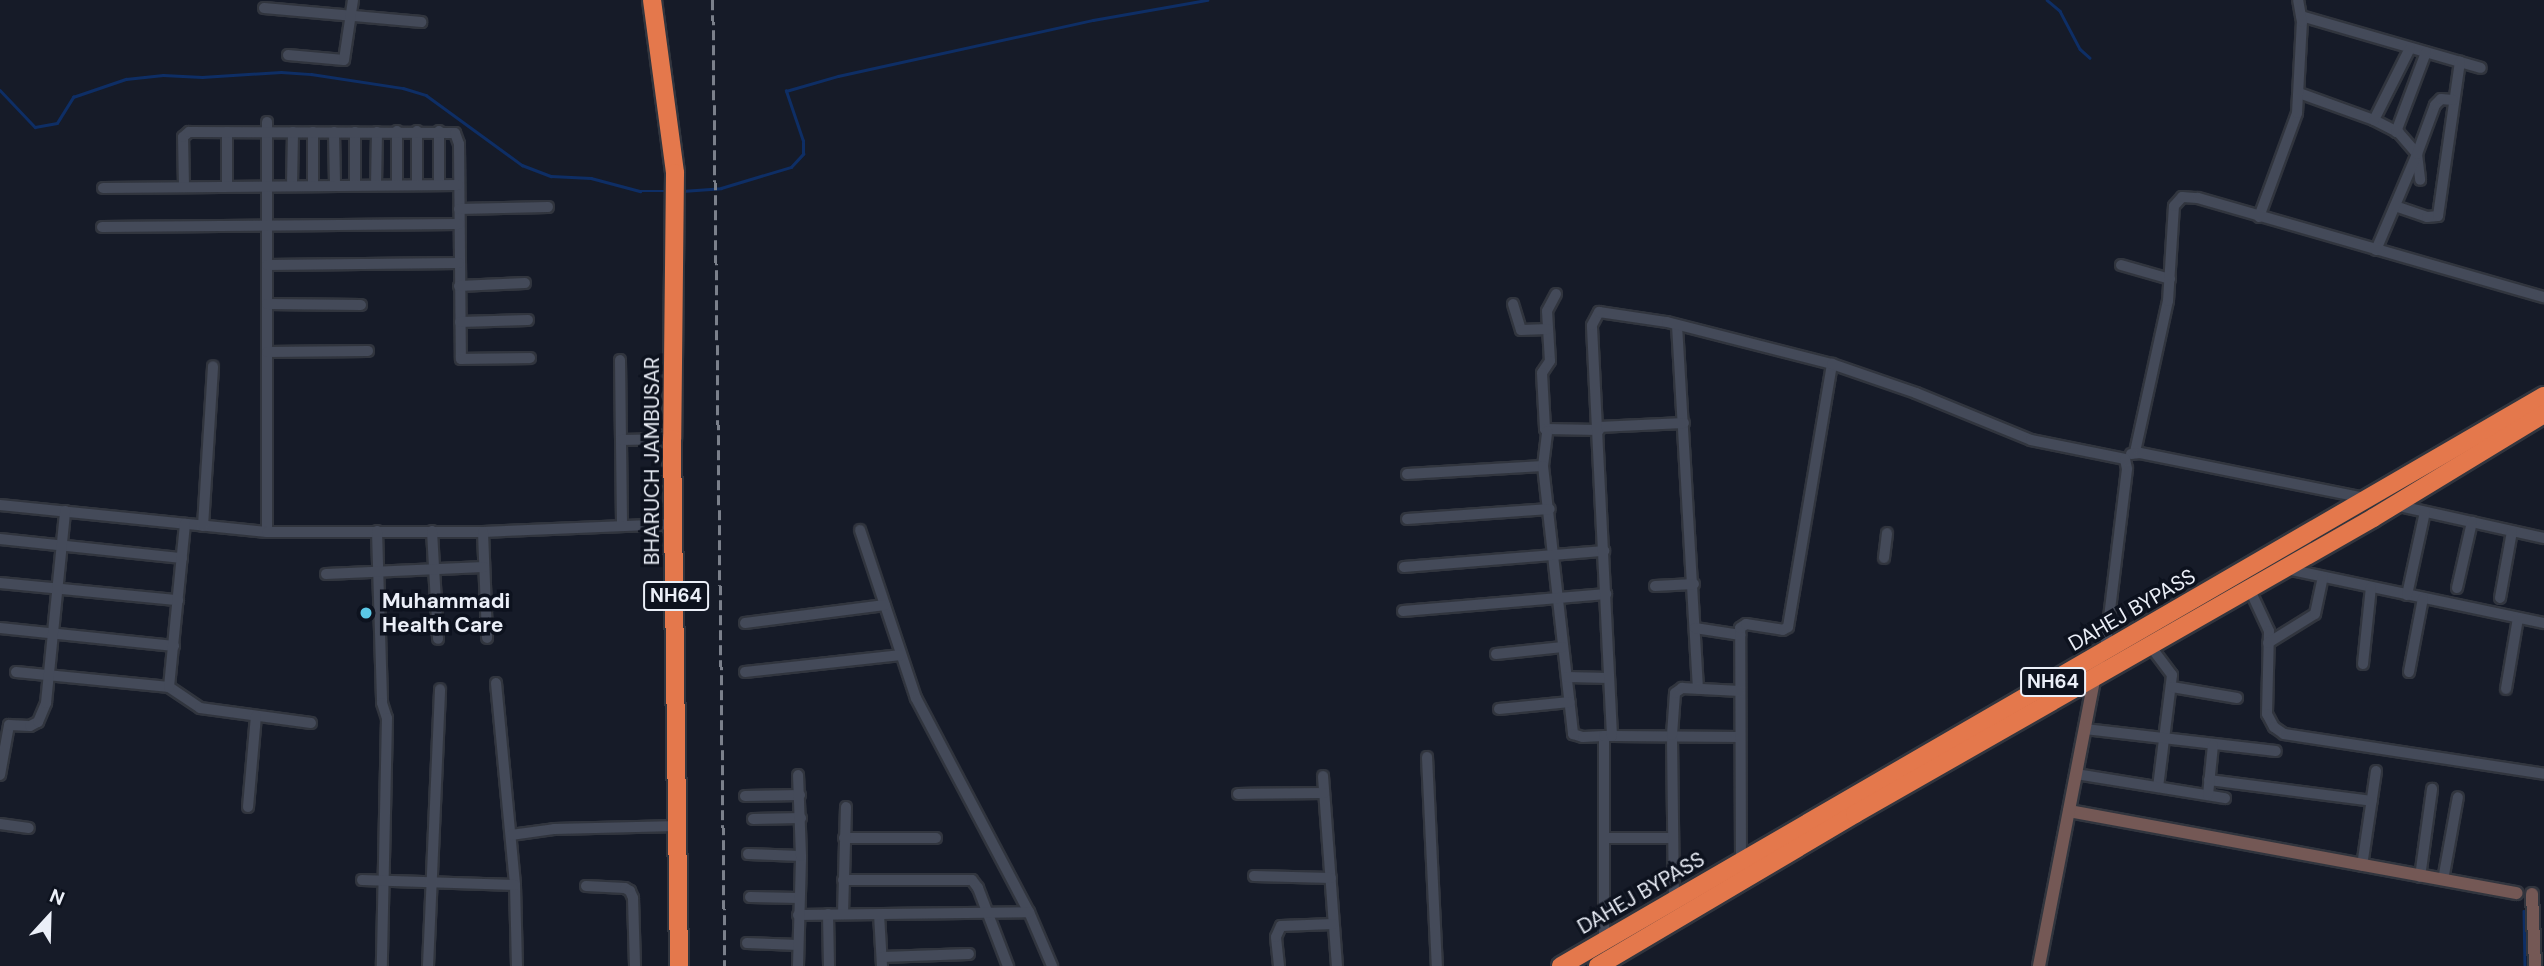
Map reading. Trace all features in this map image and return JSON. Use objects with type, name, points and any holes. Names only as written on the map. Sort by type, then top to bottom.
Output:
[{"type":"highway","name":"BHARUCH JAMBUSAR","points":[[652,0],[676,173],[672,439],[679,966]]},
{"type":"highway","name":"DAHEJ BYPASS","points":[[1561,966],[2544,396]]},
{"type":"highway","name":"DAHEJ BYPASS","points":[[1598,966],[2286,569],[2544,414]]},
{"type":"street","points":[[288,55],[344,60],[353,0]]},
{"type":"street","points":[[2259,217],[2290,139],[2299,93],[2301,16],[2298,0]]},
{"type":"street","points":[[264,8],[421,22]]},
{"type":"street","points":[[2301,16],[2481,68]]},
{"type":"street","points":[[2374,120],[2410,48]]},
{"type":"street","points":[[2396,132],[2426,52]]},
{"type":"street","points":[[2395,206],[2427,217],[2438,216],[2460,62]]},
{"type":"street","points":[[2299,93],[2374,120],[2396,132],[2417,154],[2420,180]]},
{"type":"street","points":[[2376,250],[2437,101],[2453,100]]},
{"type":"street","points":[[267,127],[267,531]]},
{"type":"street","points":[[184,187],[185,134],[267,127],[293,132],[450,131],[458,138],[460,355],[464,360],[530,358]]},
{"type":"street","points":[[397,131],[397,185]]},
{"type":"street","points":[[417,131],[417,185]]},
{"type":"street","points":[[439,131],[439,185]]},
{"type":"street","points":[[227,132],[228,186]]},
{"type":"street","points":[[292,185],[293,132]]},
{"type":"street","points":[[313,132],[313,185]]},
{"type":"street","points":[[334,132],[335,185]]},
{"type":"street","points":[[355,132],[355,185]]},
{"type":"street","points":[[376,185],[377,132]]},
{"type":"street","points":[[103,188],[458,185]]},
{"type":"street","points":[[1604,941],[1609,678],[1592,325],[1595,316],[1606,312],[1677,325],[1832,364],[1903,388],[2031,440],[2125,459],[2135,452],[2170,279],[2174,213],[2178,200],[2189,196],[2198,198],[2544,297]]},
{"type":"street","points":[[459,209],[548,207]]},
{"type":"street","points":[[102,227],[459,224]]},
{"type":"street","points":[[267,264],[459,262]]},
{"type":"street","points":[[2121,265],[2170,279]]},
{"type":"street","points":[[459,286],[525,283]]},
{"type":"street","points":[[1556,294],[1547,311],[1550,361],[1542,373],[1547,431],[1543,466],[1573,734],[1583,737],[1740,737]]},
{"type":"street","points":[[267,304],[361,305]]},
{"type":"street","points":[[1513,304],[1521,330],[1548,329]]},
{"type":"street","points":[[460,322],[527,320]]},
{"type":"street","points":[[1677,325],[1698,688]]},
{"type":"street","points":[[267,352],[368,351]]},
{"type":"street","points":[[620,360],[622,525]]},
{"type":"street","points":[[1742,881],[1740,635],[1743,624],[1783,630],[1788,627],[1832,364]]},
{"type":"street","points":[[203,526],[213,366]]},
{"type":"street","points":[[1547,431],[1684,423]]},
{"type":"street","points":[[621,440],[672,439]]},
{"type":"street","points":[[2135,452],[2368,499]]},
{"type":"street","points":[[2039,966],[2094,680],[2102,654],[2127,470],[2125,459]]},
{"type":"street","points":[[1407,474],[1543,466]]},
{"type":"street","points":[[0,505],[267,531],[483,532],[674,524]]},
{"type":"street","points":[[2395,505],[2544,538]]},
{"type":"street","points":[[1407,519],[1549,509]]},
{"type":"street","points":[[0,775],[4,724],[30,726],[38,722],[46,702],[65,511]]},
{"type":"street","points":[[2407,595],[2425,512]]},
{"type":"street","points":[[2457,588],[2472,522]]},
{"type":"street","points":[[169,687],[185,524]]},
{"type":"street","points":[[860,530],[916,698],[1029,912],[1052,966]]},
{"type":"street","points":[[377,531],[382,703],[387,718],[382,966]]},
{"type":"street","points":[[432,531],[439,639]]},
{"type":"street","points":[[2500,598],[2512,531]]},
{"type":"street","points":[[483,532],[487,638]]},
{"type":"street","points":[[1884,558],[1887,533]]},
{"type":"street","points":[[0,539],[182,558]]},
{"type":"street","points":[[1404,567],[1604,551]]},
{"type":"street","points":[[326,574],[484,567]]},
{"type":"street","points":[[2286,569],[2544,623]]},
{"type":"street","points":[[2268,643],[2315,614],[2323,577]]},
{"type":"street","points":[[0,583],[178,600]]},
{"type":"street","points":[[1655,586],[1693,584]]},
{"type":"street","points":[[2363,664],[2371,587]]},
{"type":"street","points":[[2250,590],[2269,631],[2267,714],[2274,727],[2284,734],[2544,774]]},
{"type":"street","points":[[1403,611],[1606,594]]},
{"type":"street","points":[[2409,672],[2423,598]]},
{"type":"street","points":[[745,623],[885,605]]},
{"type":"street","points":[[2505,689],[2518,618]]},
{"type":"street","points":[[0,628],[174,646]]},
{"type":"street","points":[[1695,628],[1740,635]]},
{"type":"street","points":[[1496,654],[1563,647]]},
{"type":"street","points":[[2151,647],[2172,675],[2158,787]]},
{"type":"street","points":[[745,672],[901,654]]},
{"type":"street","points":[[16,672],[169,687],[200,708],[311,723]]},
{"type":"street","points":[[1567,677],[1609,678]]},
{"type":"street","points":[[496,683],[515,885],[517,966]]},
{"type":"street","points":[[2172,687],[2236,698]]},
{"type":"street","points":[[1674,901],[1672,735],[1675,693],[1682,688],[1740,691]]},
{"type":"street","points":[[428,966],[440,689]]},
{"type":"street","points":[[1499,709],[1570,702]]},
{"type":"street","points":[[248,807],[256,716]]},
{"type":"street","points":[[2085,729],[2276,751]]},
{"type":"street","points":[[2208,795],[2213,745]]},
{"type":"street","points":[[1427,757],[1437,966]]},
{"type":"street","points":[[2362,866],[2376,771]]},
{"type":"street","points":[[2076,774],[2225,798]]},
{"type":"street","points":[[798,775],[801,818],[798,966]]},
{"type":"street","points":[[1323,776],[1337,966]]},
{"type":"street","points":[[2209,780],[2372,801]]},
{"type":"street","points":[[2420,877],[2432,789]]},
{"type":"street","points":[[1238,794],[1324,793]]},
{"type":"street","points":[[745,796],[800,795]]},
{"type":"street","points":[[2443,880],[2458,797]]},
{"type":"street","points":[[843,914],[846,807]]},
{"type":"street","points":[[2069,811],[2420,877],[2516,892]]},
{"type":"street","points":[[753,819],[801,818]]},
{"type":"street","points":[[0,824],[29,828]]},
{"type":"street","points":[[511,835],[554,829],[678,825]]},
{"type":"street","points":[[844,838],[936,838]]},
{"type":"street","points":[[1604,838],[1673,838]]},
{"type":"street","points":[[748,854],[801,856]]},
{"type":"street","points":[[1254,876],[1331,878]]},
{"type":"street","points":[[362,880],[515,885]]},
{"type":"street","points":[[844,880],[972,880],[978,888],[985,913],[1008,966]]},
{"type":"street","points":[[586,886],[625,888],[630,891],[633,898],[635,966]]},
{"type":"street","points":[[2532,894],[2535,966]]},
{"type":"street","points":[[750,898],[798,898]]},
{"type":"street","points":[[798,915],[1029,912]]},
{"type":"street","points":[[879,914],[882,961],[969,954]]},
{"type":"street","points":[[828,915],[829,966]]},
{"type":"street","points":[[1279,966],[1276,937],[1281,926],[1333,924]]},
{"type":"street","points":[[747,943],[798,945]]},
{"type":"waterway","points":[[682,191],[721,188],[791,167],[803,154],[803,141],[786,91],[838,76],[1093,20],[1207,0]]},
{"type":"waterway","points":[[2047,0],[2060,11],[2080,49],[2090,58]]},
{"type":"waterway","points":[[0,90],[35,127],[57,123],[73,97],[126,79],[163,75],[202,77],[281,72],[311,74],[403,88],[426,95],[522,165],[551,176],[591,178],[640,191],[668,191]]},
{"type":"waterway","points":[[2524,911],[2525,966]]},
{"type":"railway","points":[[713,0],[725,966]]},
{"type":"place","name":"Muhammadi Health Care","points":[[366,613]]}]
